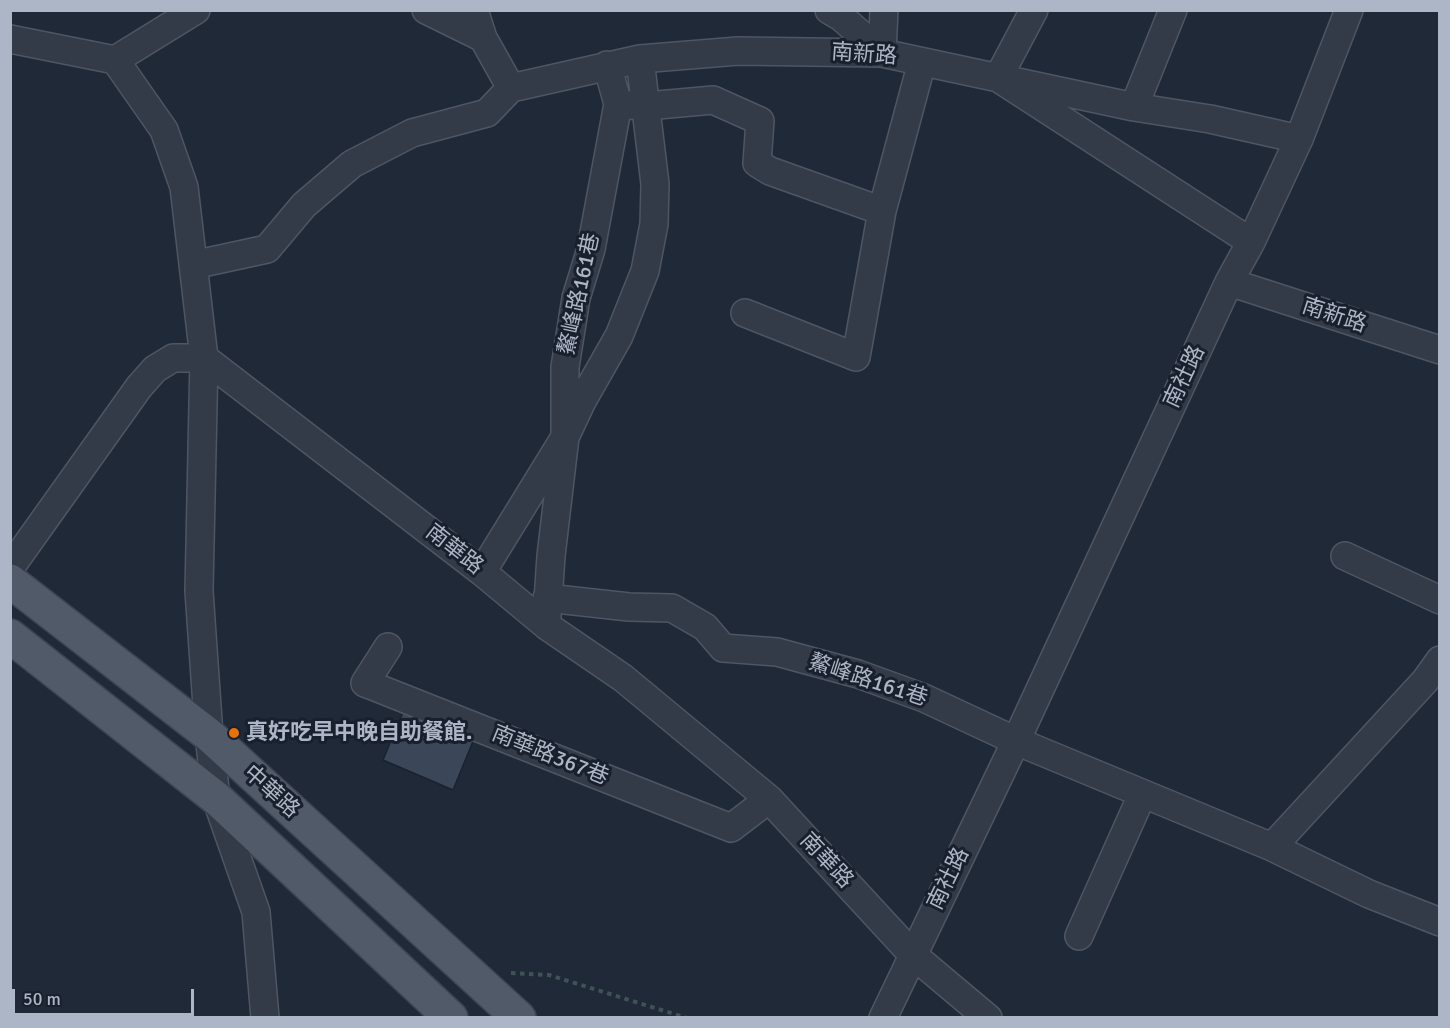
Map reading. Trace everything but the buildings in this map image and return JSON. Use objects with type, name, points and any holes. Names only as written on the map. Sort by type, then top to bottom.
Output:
[{"type":"main road","name":"中華路","points":[[10,581],[209,735],[519,1017]]},
{"type":"main road","name":"中華路","points":[[10,636],[216,798],[451,1017]]},
{"type":"street","points":[[10,39],[115,60],[196,10]]},
{"type":"street","points":[[426,10],[483,38]]},
{"type":"street","points":[[193,265],[267,249],[304,205],[352,164],[412,133],[487,113],[511,88],[483,38],[474,10]]},
{"type":"street","points":[[829,10],[841,17],[882,53]]},
{"type":"street","points":[[882,53],[884,10]]},
{"type":"street","points":[[1034,10],[998,78],[1251,242]]},
{"type":"street","points":[[1134,107],[1173,10]]},
{"type":"street","name":"南社路","points":[[882,1017],[1016,741],[1229,282],[1251,242],[1299,140],[1349,10]]},
{"type":"street","name":"南新路","points":[[511,88],[640,59],[738,51],[882,53],[1134,107],[1210,119],[1299,140]]},
{"type":"street","points":[[482,572],[565,437],[582,401],[619,336],[645,271],[654,224],[655,184],[640,59]]},
{"type":"street","points":[[115,60],[164,130],[184,187],[204,358],[199,591],[209,735],[216,798],[256,912],[265,1017]]},
{"type":"street","points":[[745,313],[856,357],[882,211],[922,62]]},
{"type":"street","name":"鰲峰路161巷","points":[[548,626],[547,598],[565,437],[565,367],[574,309],[591,249],[618,104],[607,65]]},
{"type":"street","points":[[618,104],[647,106],[713,100],[760,121],[758,163],[770,171],[882,211]]},
{"type":"street","name":"南新路","points":[[1229,282],[1440,350]]},
{"type":"street","points":[[10,568],[139,387],[155,369],[173,358],[204,358]]},
{"type":"street","name":"南華路","points":[[204,358],[482,572],[548,626],[623,678],[769,799],[913,955],[988,1017]]},
{"type":"street","points":[[1345,555],[1440,600]]},
{"type":"street","name":"鰲峰路161巷","points":[[547,598],[628,607],[672,608],[705,627],[723,648],[777,652],[858,674],[924,698],[1016,741]]},
{"type":"street","name":"南華路367巷","points":[[388,647],[365,683],[731,828],[769,799]]},
{"type":"street","points":[[1272,847],[1425,681],[1440,660]]},
{"type":"street","points":[[1016,741],[1272,847],[1368,894],[1440,922]]},
{"type":"street","points":[[1079,936],[1142,795]]},
{"type":"path","points":[[467,971],[549,975],[687,1017]]},
{"type":"place","name":"真好吃早中晚自助餐館.","points":[[234,733]]}]
